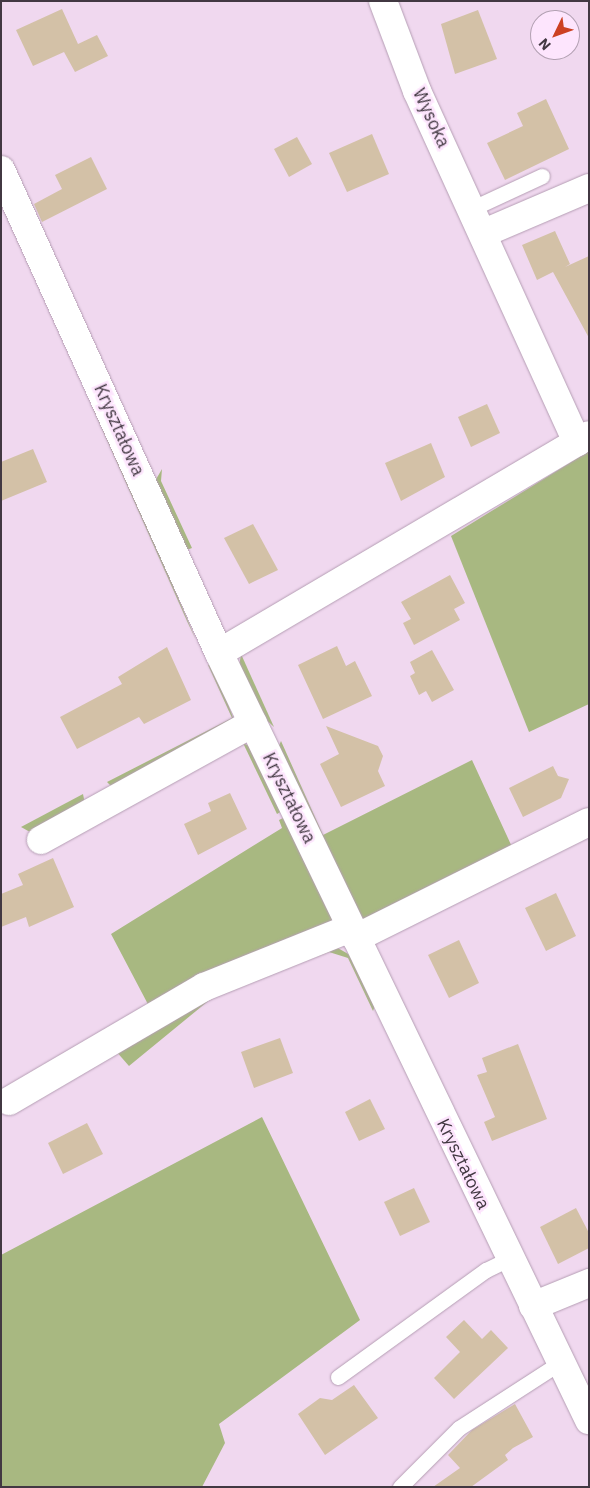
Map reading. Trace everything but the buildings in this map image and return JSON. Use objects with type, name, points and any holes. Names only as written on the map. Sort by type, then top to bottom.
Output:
[{"type":"street","name":"Wysoka","points":[[383,1],[417,91],[583,438]]},
{"type":"street","name":"Kryształowa","points":[[1,170],[219,652],[509,1258],[589,1420]]},
{"type":"street","points":[[484,233],[589,188]]},
{"type":"street","points":[[219,652],[583,438]]},
{"type":"street","points":[[41,840],[253,723]]},
{"type":"street","points":[[9,1102],[204,987],[353,933],[589,822]]},
{"type":"street","points":[[533,1306],[589,1283]]},
{"type":"lane","points":[[473,208],[542,176]]},
{"type":"lane","points":[[338,1377],[486,1270],[509,1258]]},
{"type":"lane","points":[[400,1487],[460,1428],[561,1362]]},
{"type":"green space","points":[[92,406],[99,410],[196,640],[187,621]]},
{"type":"green space","points":[[589,451],[589,704],[529,732],[451,536]]},
{"type":"green space","points":[[162,469],[161,481],[192,548],[184,551],[155,481]]},
{"type":"green space","points":[[241,654],[274,727],[262,716],[239,667]]},
{"type":"green space","points":[[213,664],[234,720],[112,787],[107,782],[232,718],[208,665]]},
{"type":"green space","points":[[281,741],[323,835],[472,760],[513,849],[363,924],[278,748]]},
{"type":"green space","points":[[243,743],[253,748],[282,811],[277,814]]},
{"type":"green space","points":[[83,794],[85,804],[30,832],[21,827]]},
{"type":"green space","points":[[285,817],[336,921],[151,1010],[111,934],[282,828],[279,820]]},
{"type":"green space","points":[[336,947],[350,955],[375,1006],[373,1011],[348,958],[329,952],[218,993],[129,1066],[115,1050],[206,993]]},
{"type":"green space","points":[[262,1117],[360,1320],[219,1424],[225,1443],[202,1487],[1,1487],[1,1255]]}]
